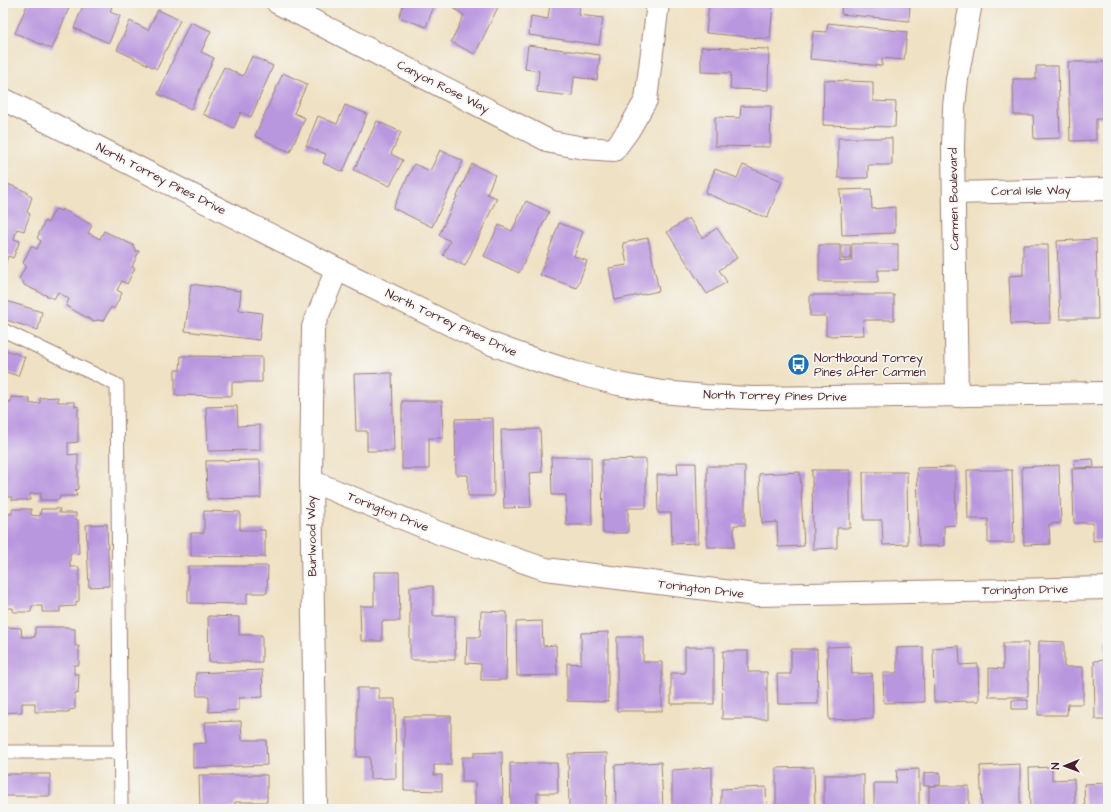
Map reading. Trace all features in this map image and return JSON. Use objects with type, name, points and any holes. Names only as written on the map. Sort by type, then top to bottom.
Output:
[{"type":"street","name":"Canyon Rose Way","points":[[278,3],[551,142],[584,148],[614,150],[628,131],[646,100],[658,3]]},
{"type":"street","name":"Carmen Boulevard","points":[[958,396],[954,107],[961,49],[971,3]]},
{"type":"street","name":"North Torrey Pines Drive","points":[[3,99],[338,269],[486,342],[566,370],[618,384],[662,392],[752,398],[1108,393]]},
{"type":"street","name":"Coral Isle Way","points":[[954,193],[1108,189]]},
{"type":"street","name":"Burlwood Way","points":[[320,808],[311,481],[313,327],[338,269]]},
{"type":"street","name":"Torington Drive","points":[[311,481],[439,533],[545,569],[756,595],[1108,588]]},
{"type":"lane","points":[[3,330],[117,385],[121,809]]},
{"type":"lane","points":[[3,752],[121,752]]},
{"type":"building","points":[[28,3],[71,3],[52,49],[15,33]]},
{"type":"building","points":[[84,3],[113,3],[110,12],[120,16],[109,43],[74,28]]},
{"type":"building","points":[[404,3],[435,3],[426,27],[399,17]]},
{"type":"building","points":[[455,3],[500,3],[475,54],[451,42],[464,15],[453,8]]},
{"type":"building","points":[[550,3],[580,3],[579,15],[603,18],[599,45],[529,35],[531,16],[548,19]]},
{"type":"building","points":[[735,3],[773,3],[770,39],[706,33],[709,5],[734,7]]},
{"type":"building","points":[[842,3],[910,3],[909,21],[841,14]]},
{"type":"building","points":[[158,10],[180,20],[157,69],[117,50],[130,21],[148,30]]},
{"type":"building","points":[[190,22],[211,31],[201,52],[214,58],[191,109],[158,94]]},
{"type":"building","points":[[828,23],[907,32],[904,60],[882,58],[882,66],[810,59],[813,31],[827,32]]},
{"type":"building","points":[[528,45],[600,55],[597,80],[574,77],[572,96],[537,92],[539,71],[525,69]]},
{"type":"building","points":[[701,47],[769,49],[768,90],[730,89],[731,73],[701,72]]},
{"type":"building","points":[[252,56],[273,66],[251,117],[241,112],[234,128],[203,114],[224,67],[243,76]]},
{"type":"building","points":[[1068,62],[1107,62],[1108,119],[1096,119],[1096,140],[1070,141]]},
{"type":"building","points":[[1036,66],[1058,66],[1060,138],[1034,139],[1033,115],[1014,115],[1013,79],[1036,79]]},
{"type":"building","points":[[283,73],[307,84],[294,113],[305,118],[290,152],[255,136]]},
{"type":"building","points":[[824,80],[873,82],[873,101],[896,102],[895,127],[823,125]]},
{"type":"building","points":[[345,105],[367,114],[343,172],[323,163],[326,154],[306,146],[318,116],[337,124]]},
{"type":"building","points":[[741,106],[771,106],[770,147],[715,146],[715,117],[740,118]]},
{"type":"building","points":[[377,121],[401,132],[391,154],[403,160],[390,186],[354,170]]},
{"type":"building","points":[[838,138],[892,138],[892,165],[868,165],[868,178],[838,178]]},
{"type":"building","points":[[440,150],[463,161],[432,227],[393,208],[414,164],[430,171]]},
{"type":"building","points":[[472,164],[495,175],[487,194],[497,198],[465,266],[443,255],[450,241],[439,235]]},
{"type":"building","points":[[743,165],[782,181],[767,218],[705,193],[715,169],[737,178]]},
{"type":"building","points":[[3,182],[27,192],[27,194],[32,197],[27,212],[30,214],[24,231],[17,229],[14,239],[20,241],[13,258],[8,256],[3,272]]},
{"type":"building","points":[[871,189],[872,209],[895,207],[895,233],[842,235],[840,190]]},
{"type":"building","points":[[526,201],[549,212],[519,273],[484,256],[499,225],[512,231]]},
{"type":"building","points":[[55,209],[62,211],[62,209],[92,225],[88,233],[100,239],[104,231],[133,245],[136,251],[139,251],[132,267],[135,268],[127,284],[122,281],[117,290],[122,293],[114,309],[111,307],[103,321],[93,321],[66,306],[69,299],[58,292],[54,299],[24,285],[24,283],[19,279],[26,266],[23,263],[31,246],[37,249],[41,241],[37,238],[41,229],[45,221],[48,223]]},
{"type":"building","points":[[689,218],[702,238],[717,228],[737,258],[719,270],[727,282],[707,294],[667,232]]},
{"type":"building","points":[[559,223],[583,232],[574,256],[587,261],[577,288],[540,275]]},
{"type":"building","points":[[648,238],[659,291],[615,300],[609,268],[627,265],[623,243]]},
{"type":"building","points":[[1096,239],[1098,319],[1060,319],[1057,241]]},
{"type":"building","points":[[852,244],[898,244],[898,270],[878,270],[878,282],[819,282],[819,245],[840,245],[840,262],[852,261]]},
{"type":"building","points":[[842,245],[850,245],[851,259],[842,259]]},
{"type":"building","points":[[1023,245],[1048,245],[1050,323],[1011,324],[1009,276],[1023,275]]},
{"type":"building","points":[[191,284],[241,291],[239,310],[262,313],[259,340],[185,331]]},
{"type":"building","points":[[810,295],[894,295],[894,320],[863,320],[864,335],[826,336],[826,316],[810,316]]},
{"type":"building","points":[[3,300],[42,312],[38,330],[3,319]]},
{"type":"building","points":[[3,349],[25,357],[18,376],[3,371]]},
{"type":"building","points":[[181,356],[262,357],[262,382],[232,382],[232,396],[175,395],[175,370],[180,370]]},
{"type":"building","points":[[392,373],[394,451],[367,451],[367,431],[356,431],[354,374]]},
{"type":"building","points":[[11,397],[30,398],[30,404],[40,403],[40,398],[58,397],[58,402],[75,402],[75,407],[78,406],[78,442],[68,443],[68,455],[78,454],[78,489],[75,490],[77,496],[60,496],[59,500],[40,500],[41,493],[30,494],[30,500],[12,500],[12,497],[3,497],[3,402],[11,402]]},
{"type":"building","points":[[402,401],[442,401],[443,438],[429,438],[429,469],[402,469]]},
{"type":"building","points":[[237,406],[238,426],[260,425],[260,450],[208,451],[206,407]]},
{"type":"building","points":[[493,418],[494,496],[468,496],[468,475],[456,475],[455,419]]},
{"type":"building","points":[[540,429],[542,472],[529,473],[531,507],[504,508],[501,430]]},
{"type":"building","points":[[551,457],[591,457],[592,525],[566,525],[566,495],[552,495]]},
{"type":"building","points":[[646,459],[646,508],[628,508],[628,533],[603,533],[602,460]]},
{"type":"building","points":[[1093,459],[1094,467],[1075,468],[1074,460]]},
{"type":"building","points":[[260,460],[261,498],[207,499],[206,461]]},
{"type":"building","points":[[677,463],[696,463],[698,543],[672,544],[671,513],[658,513],[657,475],[678,474]]},
{"type":"building","points":[[1059,465],[1061,523],[1049,524],[1050,544],[1024,545],[1022,467]]},
{"type":"building","points":[[707,466],[745,466],[745,525],[734,525],[734,547],[707,547]]},
{"type":"building","points":[[955,467],[956,525],[944,526],[944,546],[919,546],[917,468]]},
{"type":"building","points":[[1108,468],[1108,540],[1093,541],[1093,523],[1074,523],[1072,469]]},
{"type":"building","points":[[812,470],[850,470],[850,528],[837,528],[837,548],[813,549]]},
{"type":"building","points":[[967,470],[1012,470],[1014,543],[988,543],[988,519],[968,519]]},
{"type":"building","points":[[800,472],[804,546],[778,547],[777,522],[762,523],[759,474]]},
{"type":"building","points":[[863,472],[907,472],[908,544],[883,545],[882,520],[864,520]]},
{"type":"building","points":[[12,509],[31,509],[31,515],[40,516],[41,509],[60,509],[59,513],[76,513],[76,520],[78,520],[79,554],[70,553],[70,567],[79,567],[79,601],[76,602],[76,606],[60,607],[60,612],[42,612],[42,606],[32,606],[31,612],[13,612],[13,608],[3,608],[3,514],[12,514]]},
{"type":"building","points":[[204,511],[240,512],[240,530],[265,530],[265,557],[191,556],[191,533],[204,533]]},
{"type":"building","points":[[107,524],[109,586],[89,587],[86,525]]},
{"type":"building","points":[[188,566],[268,566],[267,593],[247,593],[247,604],[188,603]]},
{"type":"building","points":[[374,572],[399,572],[400,621],[382,621],[382,641],[361,641],[360,606],[374,606]]},
{"type":"building","points":[[433,586],[433,616],[455,616],[455,660],[410,660],[410,587]]},
{"type":"building","points":[[481,611],[507,612],[506,680],[481,680],[481,664],[466,663],[467,637],[480,637]]},
{"type":"building","points":[[208,616],[239,617],[239,635],[262,635],[262,662],[209,662]]},
{"type":"building","points":[[542,621],[543,646],[556,645],[557,675],[517,676],[516,622]]},
{"type":"building","points":[[3,627],[21,628],[22,637],[35,637],[35,627],[67,627],[75,629],[75,646],[79,646],[79,665],[74,665],[74,674],[79,674],[78,694],[75,693],[75,709],[69,710],[69,712],[35,712],[35,703],[22,703],[22,712],[3,713]]},
{"type":"building","points":[[608,632],[608,702],[567,701],[567,663],[581,664],[581,633]]},
{"type":"building","points":[[617,637],[643,637],[643,662],[662,662],[662,711],[617,711]]},
{"type":"building","points":[[1105,640],[1108,640],[1108,719],[1095,719],[1094,661],[1105,660]]},
{"type":"building","points":[[1039,641],[1064,642],[1064,667],[1083,667],[1083,704],[1068,704],[1067,715],[1038,715]]},
{"type":"building","points":[[1003,643],[1028,643],[1028,697],[989,697],[989,668],[1003,669]]},
{"type":"building","points":[[851,646],[852,674],[872,673],[873,718],[829,720],[827,647]]},
{"type":"building","points":[[959,646],[960,665],[978,664],[979,701],[934,702],[933,648]]},
{"type":"building","points":[[685,647],[714,647],[714,704],[671,704],[671,673],[685,673]]},
{"type":"building","points":[[923,647],[924,702],[884,703],[883,673],[897,673],[897,648]]},
{"type":"building","points":[[791,649],[817,649],[818,704],[778,704],[777,674],[791,674]]},
{"type":"building","points":[[723,651],[748,651],[748,672],[767,672],[767,719],[722,719]]},
{"type":"building","points":[[262,670],[263,697],[239,698],[239,710],[209,712],[209,696],[197,696],[196,673]]},
{"type":"building","points":[[357,688],[379,688],[379,699],[395,699],[396,778],[370,779],[370,757],[357,757]]},
{"type":"building","points":[[1012,700],[1028,700],[1028,709],[1012,709]]},
{"type":"building","points":[[404,716],[451,716],[451,765],[434,765],[434,775],[442,775],[442,791],[404,790]]},
{"type":"building","points":[[241,721],[242,740],[266,740],[267,765],[193,768],[193,744],[206,743],[205,722]]},
{"type":"building","points":[[502,752],[503,808],[475,809],[475,782],[462,782],[462,757],[474,757],[474,753]]},
{"type":"building","points":[[607,753],[606,809],[569,809],[568,754]]},
{"type":"building","points":[[661,762],[663,809],[616,809],[615,765]]},
{"type":"building","points":[[510,763],[557,763],[558,793],[537,793],[537,809],[511,809]]},
{"type":"building","points":[[1020,764],[1020,809],[982,809],[980,766]]},
{"type":"building","points":[[712,767],[712,809],[672,809],[672,770]]},
{"type":"building","points":[[814,767],[815,809],[776,809],[776,768]]},
{"type":"building","points":[[1052,767],[1052,780],[1074,779],[1075,809],[1030,809],[1029,768]]},
{"type":"building","points":[[919,769],[919,809],[874,809],[874,783],[896,783],[897,770]]},
{"type":"building","points":[[940,772],[940,785],[924,786],[924,773]]},
{"type":"building","points":[[3,774],[50,774],[50,796],[3,796]]},
{"type":"building","points":[[199,775],[267,775],[267,802],[235,802],[235,808],[231,809],[200,809]]},
{"type":"building","points":[[824,775],[864,775],[864,809],[824,809]]},
{"type":"building","points":[[1108,783],[1108,809],[1085,809],[1084,784]]},
{"type":"building","points":[[929,786],[969,786],[969,809],[929,809]]},
{"type":"building","points":[[766,787],[767,809],[721,809],[721,789]]},
{"type":"place","name":"Northbound Torrey Pines after Carmen","points":[[798,365]]}]
